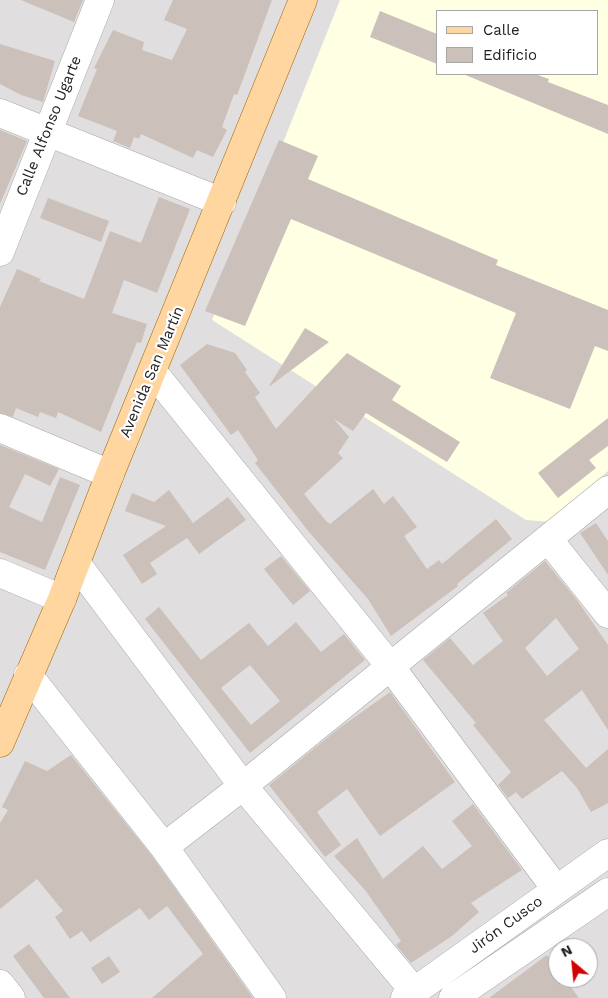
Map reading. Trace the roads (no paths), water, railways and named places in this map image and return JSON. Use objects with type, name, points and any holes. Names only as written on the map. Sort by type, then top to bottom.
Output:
[{"type":"main road","name":"Avenida San Martín","points":[[0,743],[62,599],[110,474],[304,0]]},
{"type":"street","name":"Calle Alfonso Ugarte","points":[[0,252],[100,0]]},
{"type":"street","points":[[0,113],[222,202]]},
{"type":"street","points":[[153,372],[390,666],[556,889]]},
{"type":"street","points":[[0,428],[110,474]]},
{"type":"street","points":[[164,847],[243,786],[608,490]]},
{"type":"street","points":[[548,538],[608,614]]},
{"type":"street","points":[[76,563],[243,786],[410,994]]},
{"type":"street","points":[[0,573],[62,599]]},
{"type":"street","points":[[28,675],[164,847],[272,998]]},
{"type":"street","name":"Jirón Cusco","points":[[410,994],[608,853]]},
{"type":"street","name":"Jirón Cusco","points":[[453,998],[608,892]]},
{"type":"street","points":[[0,984],[11,998]]}]
